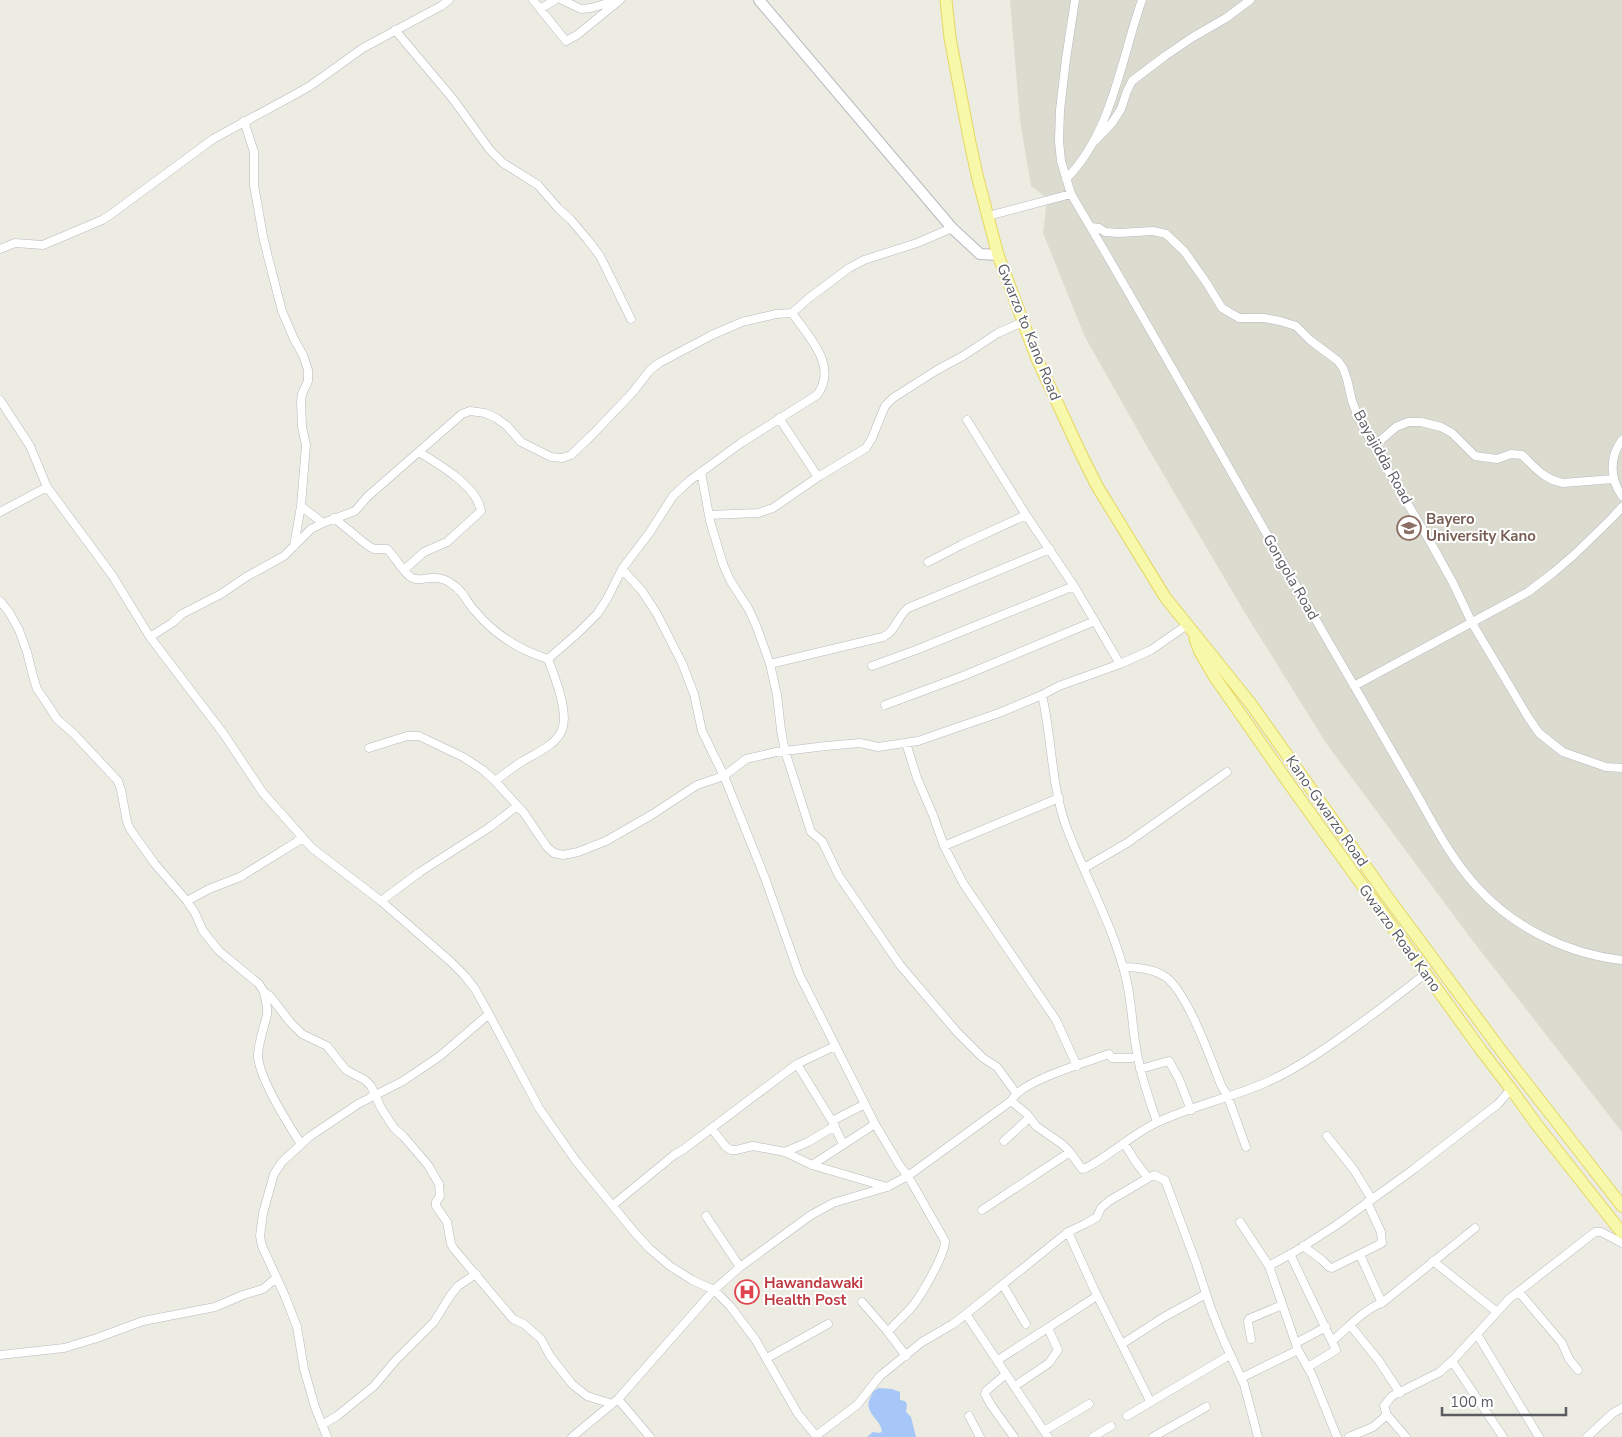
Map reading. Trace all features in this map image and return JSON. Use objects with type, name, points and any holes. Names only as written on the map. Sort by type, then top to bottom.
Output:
[{"type":"main road","name":"Gwarzo to Kano Road","points":[[946,0],[950,38],[969,138],[998,255],[1022,322],[1059,409],[1097,486],[1165,597],[1190,629]]},
{"type":"main road","name":"Gwarzo Road Kano","points":[[1190,629],[1200,652],[1214,676],[1290,785],[1536,1125],[1622,1233]]},
{"type":"main road","name":"Kano-Gwarzo Road","points":[[1190,629],[1251,704],[1386,894],[1503,1053],[1622,1206]]},
{"type":"street","points":[[0,249],[15,243],[44,245],[102,220],[213,139],[310,86],[363,48],[450,0]]},
{"type":"street","points":[[533,0],[564,40],[568,41],[618,0]]},
{"type":"street","points":[[540,9],[555,0]]},
{"type":"street","points":[[562,0],[581,9],[618,0]]},
{"type":"street","points":[[759,0],[952,228],[980,254],[998,255]]},
{"type":"street","name":"Gongola Road","points":[[1075,0],[1060,110],[1059,140],[1066,179],[1072,194],[1446,845],[1476,886],[1512,918],[1551,941],[1605,958],[1622,960]]},
{"type":"street","points":[[1096,140],[1119,76],[1142,0]]},
{"type":"street","points":[[1066,179],[1117,116],[1132,82],[1158,60],[1226,18],[1250,0]]},
{"type":"street","points":[[396,30],[453,99],[490,150],[503,163],[538,186],[587,239],[600,256],[631,319]]},
{"type":"street","points":[[244,121],[254,152],[254,185],[263,236],[282,312],[303,355],[308,370],[308,381],[301,401],[302,427],[306,445],[301,506],[293,548]]},
{"type":"street","points":[[988,216],[1072,194]]},
{"type":"street","name":"Bayajidda Road","points":[[1091,227],[1099,228],[1106,232],[1153,231],[1166,234],[1176,241],[1188,256],[1222,308],[1239,318],[1264,318],[1296,326],[1316,345],[1338,360],[1343,368],[1359,419],[1432,545],[1472,623],[1514,695],[1539,733],[1563,752],[1576,758],[1606,767],[1622,768]]},
{"type":"street","points":[[150,637],[182,614],[221,594],[246,577],[284,556],[311,529],[323,522],[355,511],[367,497],[462,414],[470,411],[485,413],[496,418],[507,426],[521,442],[550,457],[562,458],[571,455],[633,392],[650,370],[659,363],[712,335],[742,322],[776,314],[792,313],[809,298],[857,264],[875,255],[917,244],[952,228]]},
{"type":"street","points":[[548,659],[597,614],[608,599],[622,569],[650,532],[673,496],[701,472],[741,443],[817,395],[825,380],[826,371],[823,359],[792,313]]},
{"type":"street","points":[[709,515],[750,514],[773,508],[818,477],[866,448],[872,438],[884,406],[893,398],[998,333],[1022,322]]},
{"type":"street","points":[[0,400],[30,446],[47,487],[112,575],[150,637],[223,733],[263,793],[312,848],[381,901],[465,976],[475,989],[548,1124],[612,1205],[650,1249],[670,1266],[692,1280],[714,1290],[730,1306],[767,1358],[798,1414],[816,1436],[857,1405],[880,1376],[922,1342],[953,1324],[1068,1232],[1088,1224],[1097,1217],[1101,1208],[1109,1201],[1154,1175],[1164,1180],[1176,1209],[1206,1294],[1241,1378],[1258,1437]]},
{"type":"street","points":[[779,418],[818,477]]},
{"type":"street","points":[[967,420],[1026,515],[1074,586],[1120,664]]},
{"type":"street","points":[[1374,446],[1396,427],[1408,422],[1421,422],[1441,427],[1452,433],[1475,456],[1497,459],[1515,453],[1522,455],[1539,473],[1559,482],[1613,479]]},
{"type":"street","points":[[1622,440],[1614,453],[1612,466],[1613,479],[1622,496]]},
{"type":"street","points":[[404,570],[424,552],[447,542],[481,512],[477,499],[471,491],[449,472],[419,452]]},
{"type":"street","points":[[701,472],[709,515],[730,580],[748,608],[770,664],[777,695],[784,751],[811,832],[822,841],[839,876],[900,965],[957,1032],[983,1058],[997,1067],[1016,1093]]},
{"type":"street","points":[[0,512],[47,487]]},
{"type":"street","points":[[301,506],[323,522]]},
{"type":"street","points":[[1354,686],[1528,592],[1554,572],[1622,507]]},
{"type":"street","points":[[928,562],[1026,515]]},
{"type":"street","points":[[334,518],[367,546],[374,549],[387,549],[412,578],[443,579],[451,583],[462,592],[473,609],[497,633],[515,646],[548,659],[556,680],[564,717],[562,732],[542,750],[522,761],[495,781]]},
{"type":"street","points":[[770,664],[883,637],[890,634],[908,608],[1050,549]]},
{"type":"street","points":[[622,569],[642,592],[657,614],[682,663],[692,688],[702,732],[724,776],[777,908],[799,974],[865,1104],[945,1241],[938,1264],[911,1308],[888,1332]]},
{"type":"street","points":[[872,666],[925,647],[1074,586]]},
{"type":"street","points":[[0,601],[19,630],[37,689],[57,719],[74,734],[118,781],[130,829],[155,864],[187,901],[204,931],[219,951],[259,984],[264,992],[267,1013],[258,1057],[262,1071],[277,1104],[301,1144]]},
{"type":"street","points":[[886,705],[963,676],[1095,621]]},
{"type":"street","points":[[369,748],[407,736],[419,736],[462,757],[483,770],[495,781],[524,813],[547,847],[554,853],[563,855],[578,852],[606,841],[653,814],[697,785],[724,776],[746,759],[784,751],[860,743],[878,747],[918,741],[954,729],[1042,695],[1059,686],[1120,664],[1190,629]]},
{"type":"street","points":[[1042,695],[1048,721],[1054,774],[1066,824],[1116,943],[1130,998],[1143,1083],[1158,1122]]},
{"type":"street","points":[[906,743],[917,778],[944,846],[963,882],[1056,1020],[1077,1066]]},
{"type":"street","points":[[1084,868],[1127,843],[1228,772]]},
{"type":"street","points":[[944,846],[1059,798]]},
{"type":"street","points":[[381,901],[420,872],[490,827],[517,806]]},
{"type":"street","points":[[187,901],[209,889],[240,877],[303,838]]},
{"type":"street","points":[[1123,967],[1156,971],[1168,979],[1178,990],[1228,1097],[1246,1147]]},
{"type":"street","points":[[1011,1101],[1036,1126],[1062,1144],[1082,1169],[1094,1164],[1133,1136],[1158,1122],[1265,1083],[1304,1063],[1386,1005],[1426,973]]},
{"type":"street","points":[[264,992],[270,996],[297,1030],[327,1046],[346,1070],[365,1080],[394,1128],[428,1165],[434,1175],[441,1190],[436,1206],[448,1226],[451,1244],[513,1319],[524,1324],[541,1338],[550,1356],[572,1384],[587,1396],[615,1401],[650,1437]]},
{"type":"street","points":[[326,1437],[304,1369],[297,1327],[285,1296],[275,1279],[260,1236],[263,1213],[274,1174],[282,1162],[301,1144],[342,1114],[375,1094],[403,1081],[440,1056],[489,1014]]},
{"type":"street","points":[[612,1205],[674,1155],[797,1064],[835,1046]]},
{"type":"street","points":[[572,1437],[615,1401],[714,1290],[740,1267],[811,1215],[824,1208],[887,1187],[908,1176],[1011,1101],[1016,1093],[1042,1078],[1109,1054],[1112,1058],[1117,1059],[1131,1058]]},
{"type":"street","points":[[1140,1069],[1169,1061],[1179,1078],[1192,1110]]},
{"type":"street","points":[[797,1064],[844,1144]]},
{"type":"street","points":[[1269,1266],[1304,1246],[1414,1169],[1498,1104],[1511,1089]]},
{"type":"street","points":[[784,1152],[808,1142],[833,1123],[865,1104]]},
{"type":"street","points":[[1004,1141],[1029,1118]]},
{"type":"street","points":[[812,1164],[876,1124]]},
{"type":"street","points":[[712,1128],[726,1147],[731,1150],[753,1146],[784,1152],[812,1164],[887,1187]]},
{"type":"street","points":[[1304,1246],[1332,1268],[1382,1243],[1381,1232],[1369,1200],[1354,1170],[1327,1136]]},
{"type":"street","points":[[1124,1143],[1148,1178]]},
{"type":"street","points":[[982,1210],[1070,1152]]},
{"type":"street","points":[[706,1216],[740,1267]]},
{"type":"street","points":[[1240,1222],[1269,1266],[1297,1346],[1308,1367],[1337,1437]]},
{"type":"street","points":[[1332,1341],[1374,1305],[1382,1302],[1475,1228]]},
{"type":"street","points":[[1068,1232],[1097,1296],[1150,1401]]},
{"type":"street","points":[[1406,1437],[1387,1415],[1384,1406],[1392,1396],[1440,1372],[1509,1300],[1595,1232],[1601,1232],[1622,1244]]},
{"type":"street","points":[[1290,1254],[1326,1327],[1335,1352],[1308,1367]]},
{"type":"street","points":[[1360,1255],[1382,1302]]},
{"type":"street","points":[[1433,1261],[1497,1312]]},
{"type":"street","points":[[322,1425],[337,1416],[374,1386],[395,1361],[434,1322],[458,1286],[476,1274]]},
{"type":"street","points":[[0,1354],[64,1348],[143,1321],[215,1307],[263,1289],[275,1279]]},
{"type":"street","points":[[1003,1285],[1026,1324]]},
{"type":"street","points":[[1519,1292],[1562,1343],[1569,1359],[1578,1370]]},
{"type":"street","points":[[1122,1344],[1164,1317],[1206,1294]]},
{"type":"street","points":[[998,1360],[1097,1296]]},
{"type":"street","points":[[862,1302],[906,1356]]},
{"type":"street","points":[[1251,1339],[1249,1319],[1282,1305]]},
{"type":"street","points":[[966,1314],[1046,1434],[1090,1404]]},
{"type":"street","points":[[767,1358],[828,1324]]},
{"type":"street","points":[[1350,1326],[1379,1361],[1400,1393]]},
{"type":"street","points":[[1241,1378],[1326,1327]]},
{"type":"street","points":[[1015,1386],[1054,1358],[1058,1350],[1048,1328]]},
{"type":"street","points":[[1477,1334],[1539,1437]]},
{"type":"street","points":[[1126,1416],[1230,1355]]},
{"type":"street","points":[[1452,1361],[1503,1437]]},
{"type":"street","points":[[1006,1374],[985,1394],[1014,1437]]},
{"type":"street","points":[[1153,1437],[1165,1434],[1206,1407]]},
{"type":"street","points":[[1587,1437],[1613,1413],[1622,1408]]},
{"type":"street","points":[[1348,1437],[1373,1427],[1387,1415]]},
{"type":"street","points":[[969,1416],[980,1437]]},
{"type":"street","points":[[1092,1437],[1111,1426]]},
{"type":"shaded area","name":"Bayero University Kano","points":[[1010,0],[1622,0],[1622,1132],[1472,940],[1326,743],[1245,613],[1085,337],[1043,233],[1046,207],[1044,196],[1031,186],[1020,121]]},
{"type":"water","points":[[879,1388],[900,1392],[900,1400],[905,1401],[907,1404],[906,1412],[911,1417],[916,1437],[867,1437],[873,1432],[880,1433],[882,1431],[869,1406],[872,1393]]},
{"type":"place","name":"Bayero University Kano","points":[[1409,528]]},
{"type":"place","name":"Hawandawaki Health Post","points":[[747,1292]]}]
